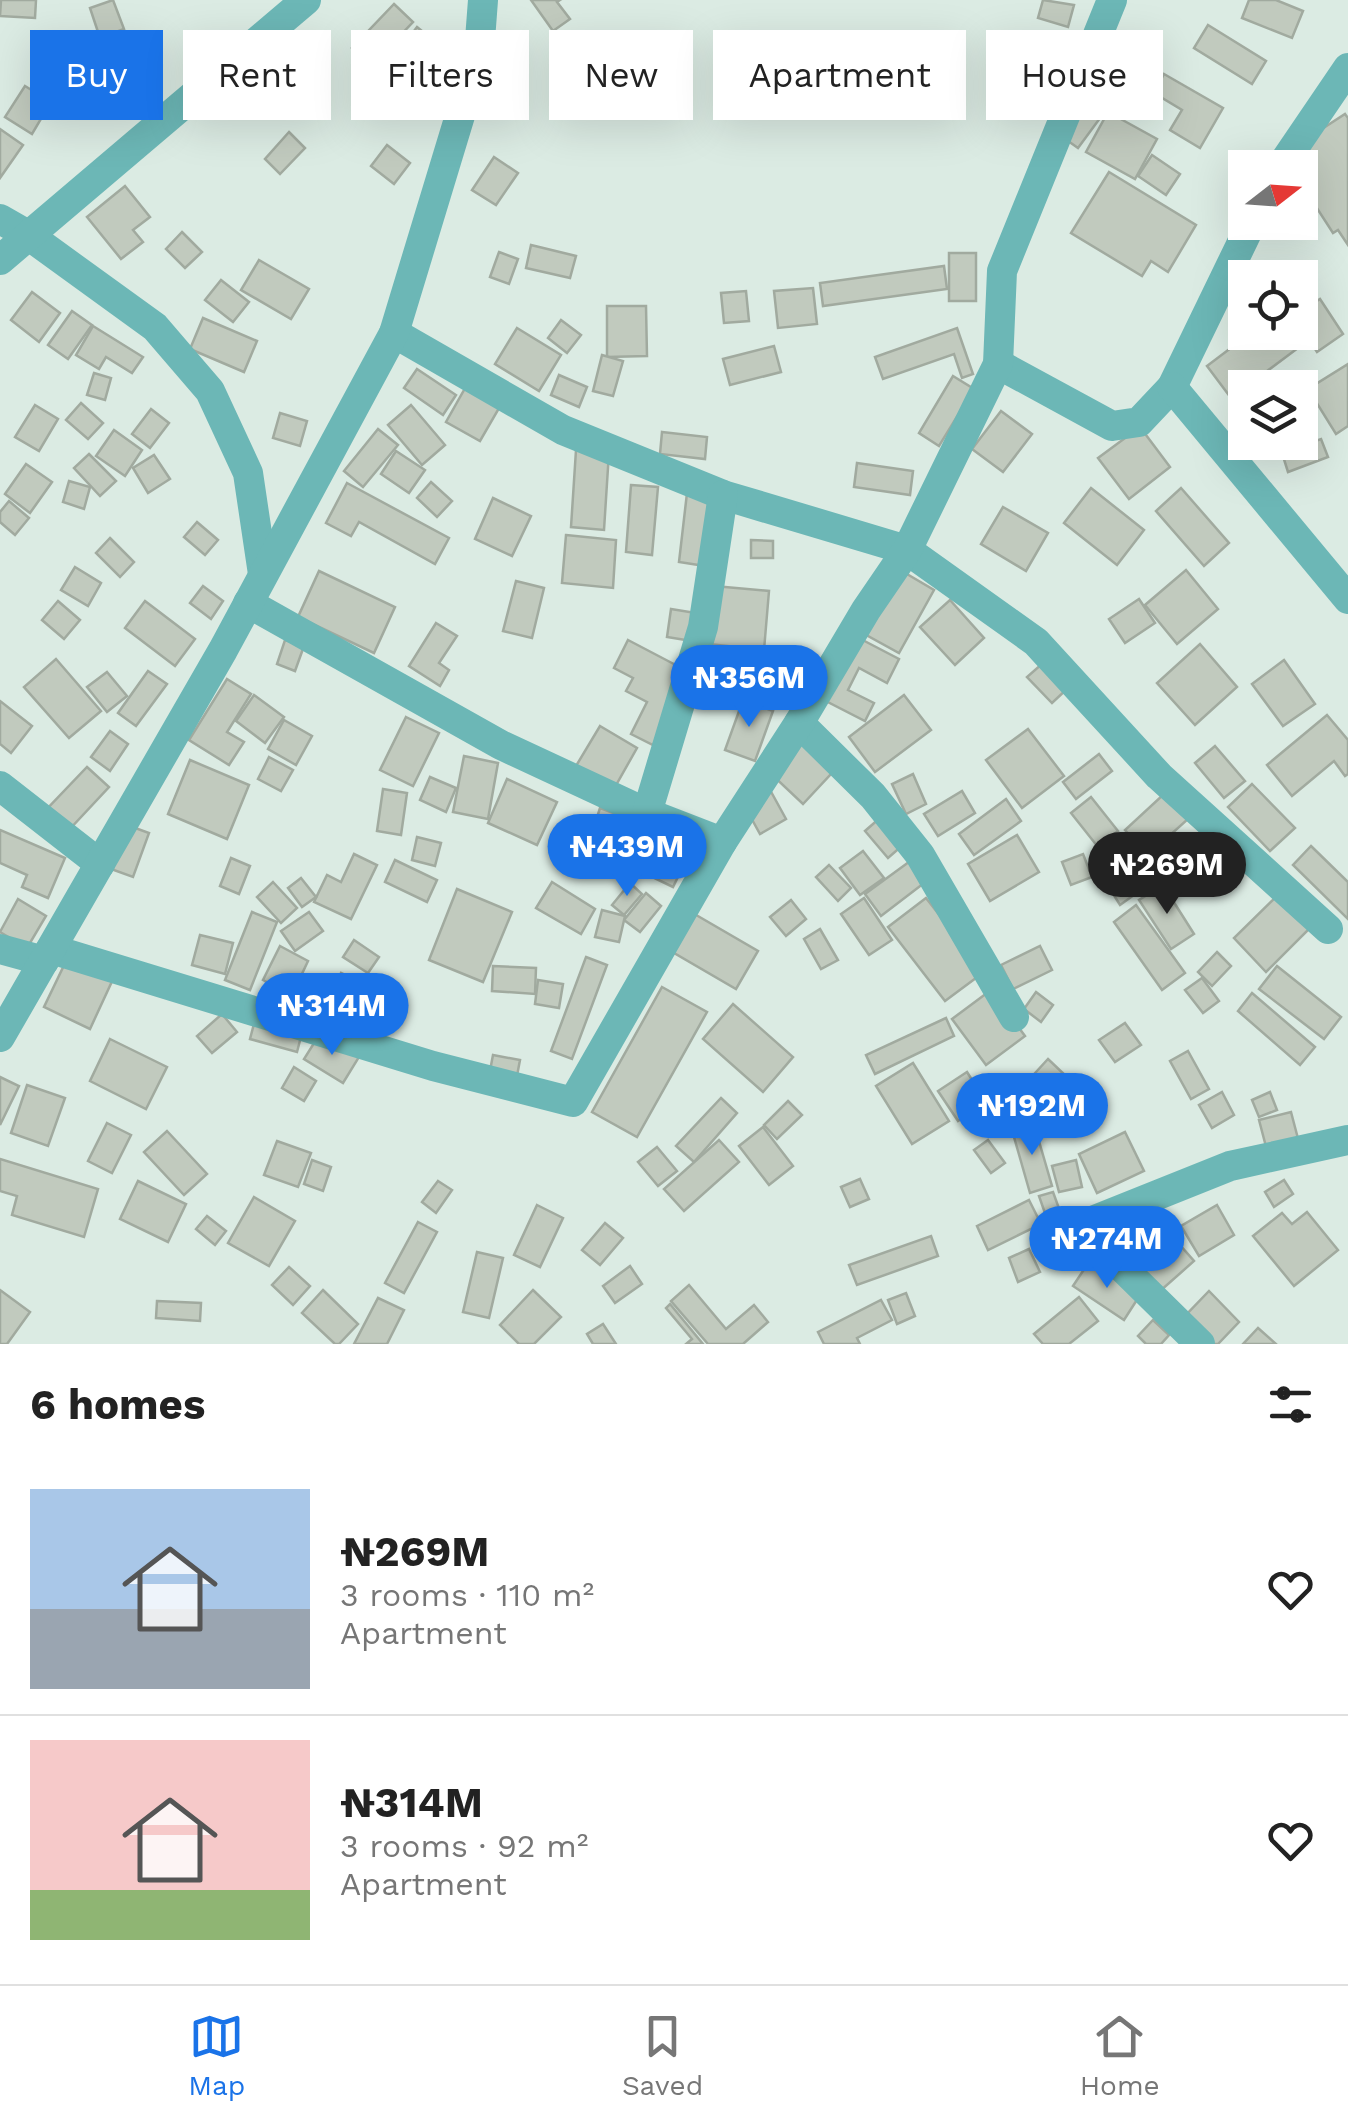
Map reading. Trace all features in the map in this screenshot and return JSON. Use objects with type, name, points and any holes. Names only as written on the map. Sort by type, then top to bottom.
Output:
[{"type":"street","points":[[0,260],[306,0]]},
{"type":"street","points":[[0,1037],[248,603],[394,333],[479,54],[483,0]]},
{"type":"street","points":[[0,949],[47,955],[433,1066],[573,1102],[722,842],[866,610],[908,550],[998,364],[1002,271],[1112,0]]},
{"type":"street","points":[[1293,150],[1347,72]]},
{"type":"street","points":[[0,219],[155,327],[210,391],[248,472],[263,574]]},
{"type":"street","points":[[998,364],[1112,426],[1139,422],[1172,388],[1243,240]]},
{"type":"street","points":[[394,333],[563,430],[723,496],[908,550],[1036,642],[1159,776],[1328,929]]},
{"type":"street","points":[[1172,388],[1348,598]]},
{"type":"street","points":[[647,814],[703,627],[723,496]]},
{"type":"street","points":[[248,603],[501,746],[647,814],[722,842]]},
{"type":"street","points":[[799,722],[873,796],[920,855],[1014,1018]]},
{"type":"street","points":[[0,786],[100,864]]},
{"type":"street","points":[[1200,1344],[1080,1226],[1230,1166],[1348,1140]]},
{"type":"building","points":[[1,0],[36,0],[35,18],[0,16]]},
{"type":"building","points":[[113,0],[124,29],[97,30],[90,8]]},
{"type":"building","points":[[531,0],[560,0],[557,2],[570,19],[552,30]]},
{"type":"building","points":[[1043,0],[1074,5],[1068,27],[1038,18]]},
{"type":"building","points":[[1249,0],[1276,0],[1303,11],[1292,38],[1242,18]]},
{"type":"building","points":[[394,4],[413,22],[405,30],[369,30]]},
{"type":"building","points":[[1208,25],[1266,61],[1252,84],[1194,48]]},
{"type":"building","points":[[1163,76],[1223,108],[1200,148],[1170,130],[1182,110],[1163,98]]},
{"type":"building","points":[[25,86],[30,89],[30,120],[40,120],[32,134],[5,117]]},
{"type":"building","points":[[1345,114],[1348,118],[1348,245],[1338,230],[1333,233],[1318,210],[1318,150],[1290,150]]},
{"type":"building","points":[[1062,120],[1099,120],[1078,148],[1054,131]]},
{"type":"building","points":[[1104,120],[1123,120],[1157,139],[1135,179],[1086,152]]},
{"type":"building","points":[[0,129],[23,145],[0,178]]},
{"type":"building","points":[[289,132],[305,148],[280,174],[265,159]]},
{"type":"building","points":[[387,145],[410,163],[394,184],[371,166]]},
{"type":"building","points":[[1152,155],[1180,174],[1166,195],[1138,176]]},
{"type":"building","points":[[494,157],[518,173],[496,205],[472,190]]},
{"type":"building","points":[[1109,172],[1196,225],[1168,272],[1151,261],[1142,276],[1071,233]]},
{"type":"building","points":[[125,186],[150,217],[133,230],[143,242],[121,259],[87,217]]},
{"type":"building","points":[[182,232],[202,252],[185,268],[166,249]]},
{"type":"building","points":[[531,245],[576,256],[570,278],[526,268]]},
{"type":"building","points":[[499,252],[518,259],[509,284],[490,277]]},
{"type":"building","points":[[949,253],[976,253],[976,301],[949,301]]},
{"type":"building","points":[[259,260],[309,289],[291,319],[241,290]]},
{"type":"building","points":[[944,266],[947,289],[823,306],[820,283]]},
{"type":"building","points":[[221,280],[249,302],[233,322],[205,300]]},
{"type":"building","points":[[813,288],[817,324],[778,328],[774,291]]},
{"type":"building","points":[[746,291],[749,321],[724,323],[721,293]]},
{"type":"building","points":[[32,292],[60,313],[39,342],[11,320]]},
{"type":"building","points":[[1318,300],[1343,334],[1317,352],[1316,350]]},
{"type":"building","points":[[607,306],[646,306],[647,356],[607,357]]},
{"type":"building","points":[[72,311],[92,325],[68,359],[48,345]]},
{"type":"building","points":[[203,318],[257,341],[244,372],[190,349]]},
{"type":"building","points":[[561,320],[581,335],[567,353],[548,338]]},
{"type":"building","points":[[93,326],[143,357],[132,373],[106,357],[99,369],[76,355]]},
{"type":"building","points":[[517,328],[561,355],[539,391],[495,364]]},
{"type":"building","points":[[957,328],[973,374],[962,378],[954,354],[883,379],[875,357]]},
{"type":"building","points":[[774,346],[781,372],[730,385],[723,359]]},
{"type":"building","points":[[1228,350],[1295,350],[1268,370],[1228,370],[1228,394],[1207,366]]},
{"type":"building","points":[[602,355],[623,361],[613,396],[593,391]]},
{"type":"building","points":[[1348,364],[1348,426],[1336,434],[1318,405],[1318,383]]},
{"type":"building","points":[[417,369],[456,395],[443,415],[404,388]]},
{"type":"building","points":[[94,373],[111,378],[105,400],[87,395]]},
{"type":"building","points":[[559,375],[587,387],[579,407],[551,395]]},
{"type":"building","points":[[953,376],[974,389],[939,446],[919,433]]},
{"type":"building","points":[[468,383],[502,403],[480,441],[446,422]]},
{"type":"building","points":[[81,403],[103,423],[88,439],[66,420]]},
{"type":"building","points":[[35,405],[58,419],[39,451],[15,437]]},
{"type":"building","points":[[411,405],[445,445],[422,465],[388,425]]},
{"type":"building","points":[[151,409],[169,423],[150,448],[132,434]]},
{"type":"building","points":[[1001,411],[1032,434],[1003,472],[972,449]]},
{"type":"building","points":[[280,413],[307,421],[300,446],[273,438]]},
{"type":"building","points":[[1140,427],[1170,467],[1129,499],[1098,458]]},
{"type":"building","points":[[378,429],[398,445],[363,487],[344,471]]},
{"type":"building","points":[[114,430],[142,450],[125,476],[96,456]]},
{"type":"building","points":[[662,432],[707,437],[705,459],[660,454]]},
{"type":"building","points":[[1321,439],[1328,457],[1288,472],[1284,460],[1318,460]]},
{"type":"building","points":[[576,450],[609,452],[604,530],[571,527]]},
{"type":"building","points":[[396,451],[425,470],[409,493],[381,474]]},
{"type":"building","points":[[89,454],[116,481],[100,496],[74,468]]},
{"type":"building","points":[[154,455],[170,479],[148,493],[133,468]]},
{"type":"building","points":[[857,463],[913,471],[910,495],[854,487]]},
{"type":"building","points":[[26,464],[52,482],[30,513],[5,494]]},
{"type":"building","points":[[69,481],[90,487],[84,509],[63,502]]},
{"type":"building","points":[[431,482],[452,501],[437,517],[417,498]]},
{"type":"building","points":[[347,483],[449,538],[435,564],[359,522],[351,536],[326,523]]},
{"type":"building","points":[[631,485],[658,487],[652,555],[626,552]]},
{"type":"building","points":[[1091,488],[1144,530],[1117,565],[1064,523]]},
{"type":"building","points":[[1181,488],[1229,543],[1204,566],[1156,511]]},
{"type":"building","points":[[687,493],[713,496],[705,566],[679,562]]},
{"type":"building","points":[[493,498],[531,516],[512,556],[475,539]]},
{"type":"building","points":[[9,501],[29,518],[15,535],[0,522],[0,512]]},
{"type":"building","points":[[1003,507],[1048,533],[1026,571],[981,544]]},
{"type":"building","points":[[197,522],[218,540],[205,555],[184,537]]},
{"type":"building","points":[[566,535],[616,540],[613,588],[562,583]]},
{"type":"building","points":[[110,538],[134,562],[120,577],[96,553]]},
{"type":"building","points":[[751,540],[773,541],[773,558],[751,558]]},
{"type":"building","points":[[75,567],[101,583],[88,606],[61,590]]},
{"type":"building","points":[[895,567],[934,590],[899,653],[859,631]]},
{"type":"building","points":[[1186,570],[1218,609],[1177,644],[1145,605]]},
{"type":"building","points":[[319,571],[395,607],[374,653],[298,617]]},
{"type":"building","points":[[516,581],[544,588],[532,638],[503,631]]},
{"type":"building","points":[[203,586],[223,601],[211,619],[190,603]]},
{"type":"building","points":[[714,586],[769,591],[764,650],[709,644]]},
{"type":"building","points":[[1139,599],[1155,623],[1125,643],[1109,619]]},
{"type":"building","points":[[950,600],[984,638],[955,665],[920,627]]},
{"type":"building","points":[[58,601],[80,620],[64,639],[42,620]]},
{"type":"building","points":[[145,601],[195,639],[175,666],[125,628]]},
{"type":"building","points":[[671,609],[702,614],[698,642],[667,637]]},
{"type":"building","points":[[436,623],[457,636],[439,663],[449,670],[440,686],[409,666]]},
{"type":"building","points":[[853,635],[899,659],[887,683],[859,668],[848,690],[874,703],[865,721],[820,698]]},
{"type":"building","points":[[285,640],[304,646],[295,671],[277,664]]},
{"type":"building","points":[[628,640],[689,672],[653,745],[631,734],[647,702],[626,691],[633,678],[614,668]]},
{"type":"building","points":[[1200,644],[1237,687],[1195,725],[1157,683]]},
{"type":"building","points":[[56,659],[101,711],[69,738],[24,687]]},
{"type":"building","points":[[1284,660],[1315,704],[1283,726],[1252,684]]},
{"type":"building","points":[[1043,663],[1067,689],[1052,703],[1027,677]]},
{"type":"building","points":[[148,671],[167,684],[136,726],[118,713]]},
{"type":"building","points":[[107,672],[127,696],[107,712],[87,687]]},
{"type":"building","points":[[762,674],[794,687],[786,708],[754,695]]},
{"type":"building","points":[[227,679],[251,694],[227,732],[244,742],[229,765],[189,740]]},
{"type":"building","points":[[254,695],[284,717],[265,743],[236,721]]},
{"type":"building","points":[[904,695],[931,730],[875,772],[849,737]]},
{"type":"building","points":[[743,700],[773,711],[755,761],[725,750]]},
{"type":"building","points":[[0,701],[32,726],[11,753],[0,744]]},
{"type":"building","points":[[1327,715],[1348,740],[1348,774],[1345,776],[1334,761],[1292,796],[1267,765]]},
{"type":"building","points":[[406,717],[439,733],[413,786],[380,770]]},
{"type":"building","points":[[284,720],[312,736],[296,765],[268,749]]},
{"type":"building","points":[[600,726],[637,748],[611,794],[573,771]]},
{"type":"building","points":[[810,726],[845,759],[803,804],[768,771]]},
{"type":"building","points":[[1028,729],[1064,776],[1022,808],[986,760]]},
{"type":"building","points":[[110,731],[128,744],[110,771],[91,757]]},
{"type":"building","points":[[1215,746],[1245,781],[1224,798],[1195,763]]},
{"type":"building","points":[[1099,754],[1112,771],[1076,799],[1063,782]]},
{"type":"building","points":[[464,756],[498,763],[488,819],[453,812]]},
{"type":"building","points":[[269,757],[293,770],[281,791],[258,779]]},
{"type":"building","points":[[190,760],[249,785],[227,839],[168,814]]},
{"type":"building","points":[[87,767],[109,787],[67,832],[45,811]]},
{"type":"building","points":[[913,774],[926,804],[906,814],[892,784]]},
{"type":"building","points":[[430,777],[456,788],[446,812],[420,800]]},
{"type":"building","points":[[507,779],[557,802],[537,845],[488,823]]},
{"type":"building","points":[[1252,784],[1295,828],[1270,851],[1228,807]]},
{"type":"building","points":[[769,788],[786,819],[760,834],[743,803]]},
{"type":"building","points":[[383,789],[407,793],[401,835],[377,831]]},
{"type":"building","points":[[962,791],[975,813],[938,836],[924,814]]},
{"type":"building","points":[[1164,794],[1188,819],[1148,855],[1125,830]]},
{"type":"building","points":[[1091,797],[1118,831],[1098,847],[1071,813]]},
{"type":"building","points":[[1006,799],[1021,821],[974,855],[959,834]]},
{"type":"building","points":[[600,808],[624,817],[616,838],[593,830]]},
{"type":"building","points":[[889,810],[912,837],[888,858],[865,831]]},
{"type":"building","points":[[641,821],[693,846],[673,887],[621,862]]},
{"type":"building","points":[[127,825],[149,833],[133,877],[111,869]]},
{"type":"building","points":[[0,830],[65,858],[48,898],[22,887],[27,875],[0,863]]},
{"type":"building","points":[[1017,835],[1039,872],[990,901],[968,864]]},
{"type":"building","points":[[417,837],[441,843],[435,866],[412,860]]},
{"type":"building","points":[[1311,846],[1348,882],[1348,919],[1293,865]]},
{"type":"building","points":[[863,851],[884,878],[860,895],[840,868]]},
{"type":"building","points":[[354,854],[377,865],[351,919],[314,902],[327,875],[341,882]]},
{"type":"building","points":[[1083,854],[1092,877],[1071,885],[1062,862]]},
{"type":"building","points":[[231,858],[250,866],[239,894],[220,886]]},
{"type":"building","points":[[913,859],[928,880],[881,916],[865,894]]},
{"type":"building","points":[[395,860],[437,880],[427,902],[385,882]]},
{"type":"building","points":[[829,865],[851,888],[838,901],[816,877]]},
{"type":"building","points":[[1131,874],[1141,890],[1120,905],[1110,889]]},
{"type":"building","points":[[301,878],[316,897],[302,907],[288,888]]},
{"type":"building","points":[[273,882],[297,908],[281,923],[257,897]]},
{"type":"building","points":[[552,882],[595,909],[581,934],[536,908]]},
{"type":"building","points":[[630,883],[642,894],[624,915],[612,905]]},
{"type":"building","points":[[1163,885],[1194,934],[1171,949],[1139,900]]},
{"type":"building","points":[[457,889],[512,912],[483,982],[429,960]]},
{"type":"building","points":[[1281,892],[1313,925],[1266,972],[1234,938]]},
{"type":"building","points":[[646,893],[661,906],[640,932],[624,920]]},
{"type":"building","points":[[864,898],[892,940],[869,955],[841,914]]},
{"type":"building","points":[[926,898],[984,972],[945,1001],[888,927]]},
{"type":"building","points":[[18,899],[46,916],[27,948],[0,932]]},
{"type":"building","points":[[791,900],[806,919],[786,936],[770,917]]},
{"type":"building","points":[[1136,905],[1185,973],[1162,990],[1114,922]]},
{"type":"building","points":[[602,910],[625,916],[619,942],[595,937]]},
{"type":"building","points":[[252,912],[277,922],[250,990],[225,980]]},
{"type":"building","points":[[309,912],[323,931],[295,951],[281,931]]},
{"type":"building","points":[[691,912],[758,951],[736,989],[669,950]]},
{"type":"building","points":[[820,929],[838,960],[821,969],[804,939]]},
{"type":"building","points":[[200,935],[233,943],[225,974],[192,965]]},
{"type":"building","points":[[354,940],[379,957],[368,973],[343,957]]},
{"type":"building","points":[[280,946],[308,961],[292,995],[263,980]]},
{"type":"building","points":[[1040,946],[1052,970],[1013,989],[1001,965]]},
{"type":"building","points":[[1217,952],[1231,966],[1212,986],[1198,972]]},
{"type":"building","points":[[69,955],[114,977],[90,1029],[44,1007]]},
{"type":"building","points":[[586,957],[607,965],[572,1059],[551,1051]]},
{"type":"building","points":[[493,966],[536,968],[535,994],[492,991]]},
{"type":"building","points":[[1277,966],[1341,1017],[1324,1039],[1259,989]]},
{"type":"building","points":[[341,973],[362,983],[348,1017],[326,1008]]},
{"type":"building","points":[[1202,978],[1219,1001],[1203,1013],[1185,990]]},
{"type":"building","points":[[538,980],[563,984],[559,1008],[535,1004]]},
{"type":"building","points":[[364,984],[384,993],[372,1023],[351,1015]]},
{"type":"building","points":[[662,987],[707,1012],[637,1137],[592,1112]]},
{"type":"building","points":[[991,990],[1025,1036],[986,1065],[952,1019]]},
{"type":"building","points":[[1036,992],[1053,1005],[1041,1022],[1024,1009]]},
{"type":"building","points":[[1252,993],[1315,1047],[1300,1065],[1238,1011]]},
{"type":"building","points":[[733,1004],[793,1057],[763,1092],[703,1039]]},
{"type":"building","points":[[222,1014],[237,1032],[212,1053],[197,1036]]},
{"type":"building","points":[[256,1016],[303,1029],[297,1052],[250,1039]]},
{"type":"building","points":[[946,1018],[954,1036],[875,1074],[866,1055]]},
{"type":"building","points":[[1125,1023],[1141,1045],[1115,1062],[1099,1040]]},
{"type":"building","points":[[321,1032],[359,1057],[343,1083],[304,1059]]},
{"type":"building","points":[[110,1039],[167,1067],[146,1109],[90,1081]]},
{"type":"building","points":[[1188,1051],[1209,1089],[1191,1099],[1170,1061]]},
{"type":"building","points":[[493,1055],[520,1060],[516,1081],[489,1076]]},
{"type":"building","points":[[1048,1059],[1066,1076],[1031,1114],[1013,1097]]},
{"type":"building","points":[[913,1063],[949,1121],[912,1144],[876,1086]]},
{"type":"building","points":[[294,1067],[316,1081],[304,1101],[282,1088]]},
{"type":"building","points":[[967,1072],[986,1102],[958,1121],[938,1091]]},
{"type":"building","points":[[0,1077],[19,1086],[0,1125]]},
{"type":"building","points":[[27,1085],[65,1098],[48,1146],[11,1133]]},
{"type":"building","points":[[1087,1085],[1101,1112],[1085,1121],[1071,1094]]},
{"type":"building","points":[[1222,1092],[1234,1115],[1212,1128],[1199,1105]]},
{"type":"building","points":[[1270,1092],[1277,1110],[1259,1117],[1252,1100]]},
{"type":"building","points":[[721,1098],[737,1113],[694,1162],[676,1146]]},
{"type":"building","points":[[788,1101],[802,1115],[777,1139],[764,1125]]},
{"type":"building","points":[[1291,1112],[1301,1150],[1269,1158],[1259,1120]]},
{"type":"building","points":[[107,1123],[131,1135],[112,1173],[88,1161]]},
{"type":"building","points":[[1034,1124],[1052,1186],[1030,1193],[1012,1130]]},
{"type":"building","points":[[763,1127],[793,1166],[769,1185],[739,1146]]},
{"type":"building","points":[[167,1131],[207,1174],[184,1195],[144,1152]]},
{"type":"building","points":[[1125,1132],[1144,1171],[1097,1193],[1079,1154]]},
{"type":"building","points":[[719,1140],[739,1162],[684,1211],[664,1189]]},
{"type":"building","points":[[988,1140],[1005,1163],[991,1173],[974,1150]]},
{"type":"building","points":[[277,1141],[311,1153],[298,1187],[264,1175]]},
{"type":"building","points":[[657,1147],[677,1171],[658,1186],[638,1162]]},
{"type":"building","points":[[0,1159],[98,1189],[84,1237],[12,1215],[17,1196],[0,1191]]},
{"type":"building","points":[[312,1160],[331,1167],[323,1191],[304,1184]]},
{"type":"building","points":[[1076,1160],[1082,1187],[1059,1192],[1052,1166]]},
{"type":"building","points":[[860,1179],[869,1199],[850,1207],[841,1187]]},
{"type":"building","points":[[1284,1180],[1293,1194],[1274,1207],[1265,1192]]},
{"type":"building","points":[[138,1181],[186,1204],[168,1242],[120,1219]]},
{"type":"building","points":[[438,1181],[452,1190],[436,1213],[422,1202]]},
{"type":"building","points":[[1053,1192],[1061,1214],[1047,1219],[1039,1196]]},
{"type":"building","points":[[254,1197],[295,1221],[269,1266],[228,1243]]},
{"type":"building","points":[[1029,1200],[1041,1224],[988,1250],[977,1226]]},
{"type":"building","points":[[537,1205],[563,1218],[540,1267],[514,1255]]},
{"type":"building","points":[[1217,1205],[1234,1235],[1199,1256],[1181,1226]]},
{"type":"building","points":[[1307,1212],[1338,1250],[1294,1286],[1253,1236],[1282,1213],[1292,1224]]},
{"type":"building","points":[[207,1216],[226,1231],[215,1245],[196,1229]]},
{"type":"building","points":[[418,1222],[437,1232],[404,1293],[385,1283]]},
{"type":"building","points":[[605,1223],[623,1238],[600,1265],[582,1250]]},
{"type":"building","points":[[1165,1228],[1194,1261],[1159,1292],[1130,1260]]},
{"type":"building","points":[[931,1236],[938,1256],[857,1285],[849,1265]]},
{"type":"building","points":[[1029,1249],[1040,1272],[1018,1282],[1009,1258]]},
{"type":"building","points":[[477,1252],[503,1258],[489,1318],[463,1312]]},
{"type":"building","points":[[1089,1262],[1140,1295],[1124,1320],[1073,1286]]},
{"type":"building","points":[[630,1266],[642,1284],[615,1303],[603,1286]]},
{"type":"building","points":[[289,1267],[310,1286],[293,1305],[272,1285]]},
{"type":"building","points":[[689,1285],[726,1329],[754,1305],[768,1322],[743,1344],[708,1344],[671,1301]]},
{"type":"building","points":[[0,1290],[30,1312],[7,1344],[0,1344]]},
{"type":"building","points":[[323,1290],[358,1324],[339,1344],[302,1313]]},
{"type":"building","points":[[533,1290],[561,1317],[534,1344],[519,1344],[500,1325]]},
{"type":"building","points":[[1209,1291],[1239,1322],[1218,1344],[1211,1344],[1184,1317]]},
{"type":"building","points":[[906,1293],[915,1316],[897,1324],[888,1300]]},
{"type":"building","points":[[1079,1297],[1098,1321],[1069,1344],[1043,1344],[1034,1334]]},
{"type":"building","points":[[378,1298],[404,1310],[387,1344],[354,1344]]},
{"type":"building","points":[[881,1300],[892,1320],[857,1338],[860,1344],[824,1344],[818,1332]]},
{"type":"building","points":[[157,1301],[201,1303],[200,1321],[156,1318]]},
{"type":"building","points":[[670,1304],[703,1344],[686,1344],[692,1339],[666,1308]]},
{"type":"building","points":[[1153,1320],[1169,1335],[1161,1344],[1146,1344],[1138,1336]]},
{"type":"building","points":[[603,1324],[616,1344],[593,1344],[587,1334]]},
{"type":"building","points":[[1258,1328],[1276,1344],[1243,1344]]}]
